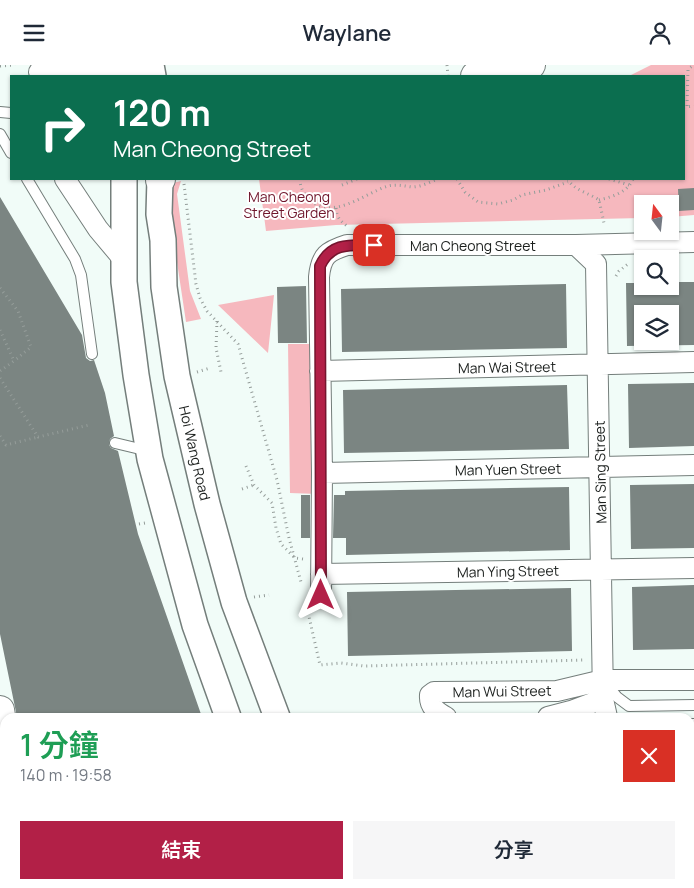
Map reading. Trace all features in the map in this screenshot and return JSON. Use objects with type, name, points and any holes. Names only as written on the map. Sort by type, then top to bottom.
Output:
[{"type":"main road","points":[[480,75],[524,66]]},
{"type":"street","points":[[39,72],[105,65]]},
{"type":"street","points":[[65,180],[98,229],[124,260]]},
{"type":"street","points":[[124,180],[124,282],[150,459],[195,625],[227,713]]},
{"type":"street","name":"Hoi Wang Road","points":[[166,180],[159,214],[163,240],[164,287],[176,376],[207,504],[234,601],[276,713]]},
{"type":"street","name":"Man Cheong Street","points":[[314,601],[322,473],[320,271],[324,258],[330,251],[347,245],[576,245],[694,242]]},
{"type":"street","points":[[576,245],[596,264],[621,244]]},
{"type":"street","name":"Man Sing Street","points":[[596,264],[605,699]]},
{"type":"street","name":"Man Wai Street","points":[[320,371],[694,363]]},
{"type":"street","name":"Man Yuen Street","points":[[322,473],[694,465]]},
{"type":"street","name":"Man Ying Street","points":[[315,567],[694,568]]},
{"type":"street","name":"Man Wui Street","points":[[563,713],[605,699],[694,680]]},
{"type":"street","name":"Man Wui Street","points":[[439,713],[430,702],[430,695],[434,692],[557,691],[605,699]]},
{"type":"lane","points":[[0,135],[10,151]]},
{"type":"lane","points":[[28,180],[78,267],[84,292],[92,353]]},
{"type":"lane","points":[[116,443],[140,449],[150,459]]},
{"type":"lane","points":[[605,699],[617,697],[629,706],[694,705]]},
{"type":"path","points":[[0,66],[15,65]]},
{"type":"path","points":[[694,65],[688,69],[686,106],[694,106]]},
{"type":"path","points":[[170,180],[184,183],[196,284],[200,299],[207,311],[238,344],[277,481],[302,587]]},
{"type":"path","points":[[300,180],[300,186],[310,201],[329,209],[354,202],[373,191],[392,185],[412,187],[436,180]]},
{"type":"path","points":[[342,185],[354,180]]},
{"type":"path","points":[[458,180],[465,192],[478,202],[498,204],[513,200],[522,195],[546,190],[568,180],[576,188],[599,200],[617,195],[632,180]]},
{"type":"path","points":[[613,180],[629,185]]},
{"type":"path","points":[[599,200],[604,223]]},
{"type":"path","points":[[336,208],[337,217],[340,222],[349,228]]},
{"type":"path","points":[[0,287],[18,311],[31,347],[0,371]]},
{"type":"path","points":[[217,321],[216,348],[222,372]]},
{"type":"path","points":[[0,330],[14,361]]},
{"type":"path","points":[[197,372],[210,368]]},
{"type":"path","points":[[0,378],[38,437]]},
{"type":"path","points":[[0,436],[6,445],[89,425]]},
{"type":"path","points":[[246,466],[254,485],[272,503],[281,544],[295,559],[315,567]]},
{"type":"path","points":[[242,489],[254,485]]},
{"type":"path","points":[[139,524],[144,523]]},
{"type":"path","points":[[260,596],[269,595]]},
{"type":"path","points":[[314,601],[320,665],[341,663],[364,666],[586,660]]},
{"type":"green space","name":"Man Cheong Street Garden","points":[[651,65],[694,65],[694,215],[679,216],[679,195],[634,195],[634,218],[336,225],[266,231],[259,180],[685,180],[685,75],[631,75]]},
{"type":"green space","points":[[181,181],[177,194],[190,291],[201,319],[186,322],[171,222],[173,183]]},
{"type":"green space","points":[[274,295],[268,353],[218,305]]},
{"type":"green space","points":[[288,344],[316,344],[318,494],[290,493]]},
{"type":"building","points":[[694,188],[694,210],[679,211],[678,189]]},
{"type":"building","points":[[0,197],[82,335],[86,358],[90,361],[94,360],[105,393],[114,436],[110,439],[109,445],[118,451],[138,534],[201,713],[16,713],[0,634]]},
{"type":"building","points":[[679,282],[694,282],[694,345],[679,345],[679,305],[634,305],[634,346],[627,346],[626,283],[634,283],[634,295],[679,295]]},
{"type":"building","points":[[566,284],[567,348],[342,352],[341,289]]},
{"type":"building","points":[[306,286],[307,343],[278,343],[277,287]]},
{"type":"building","points":[[694,383],[694,446],[629,448],[628,384]]},
{"type":"building","points":[[567,385],[569,449],[344,453],[343,390]]},
{"type":"building","points":[[694,484],[694,548],[631,549],[630,485]]},
{"type":"building","points":[[569,487],[570,550],[346,555],[346,538],[333,538],[334,495],[345,495],[345,491]]},
{"type":"building","points":[[301,495],[310,495],[310,538],[301,538]]},
{"type":"building","points":[[694,585],[694,649],[633,650],[632,587]]},
{"type":"building","points":[[571,588],[572,651],[348,656],[347,592]]},
{"type":"route","points":[[321,595],[320,266],[330,251],[347,245],[374,245]]}]
